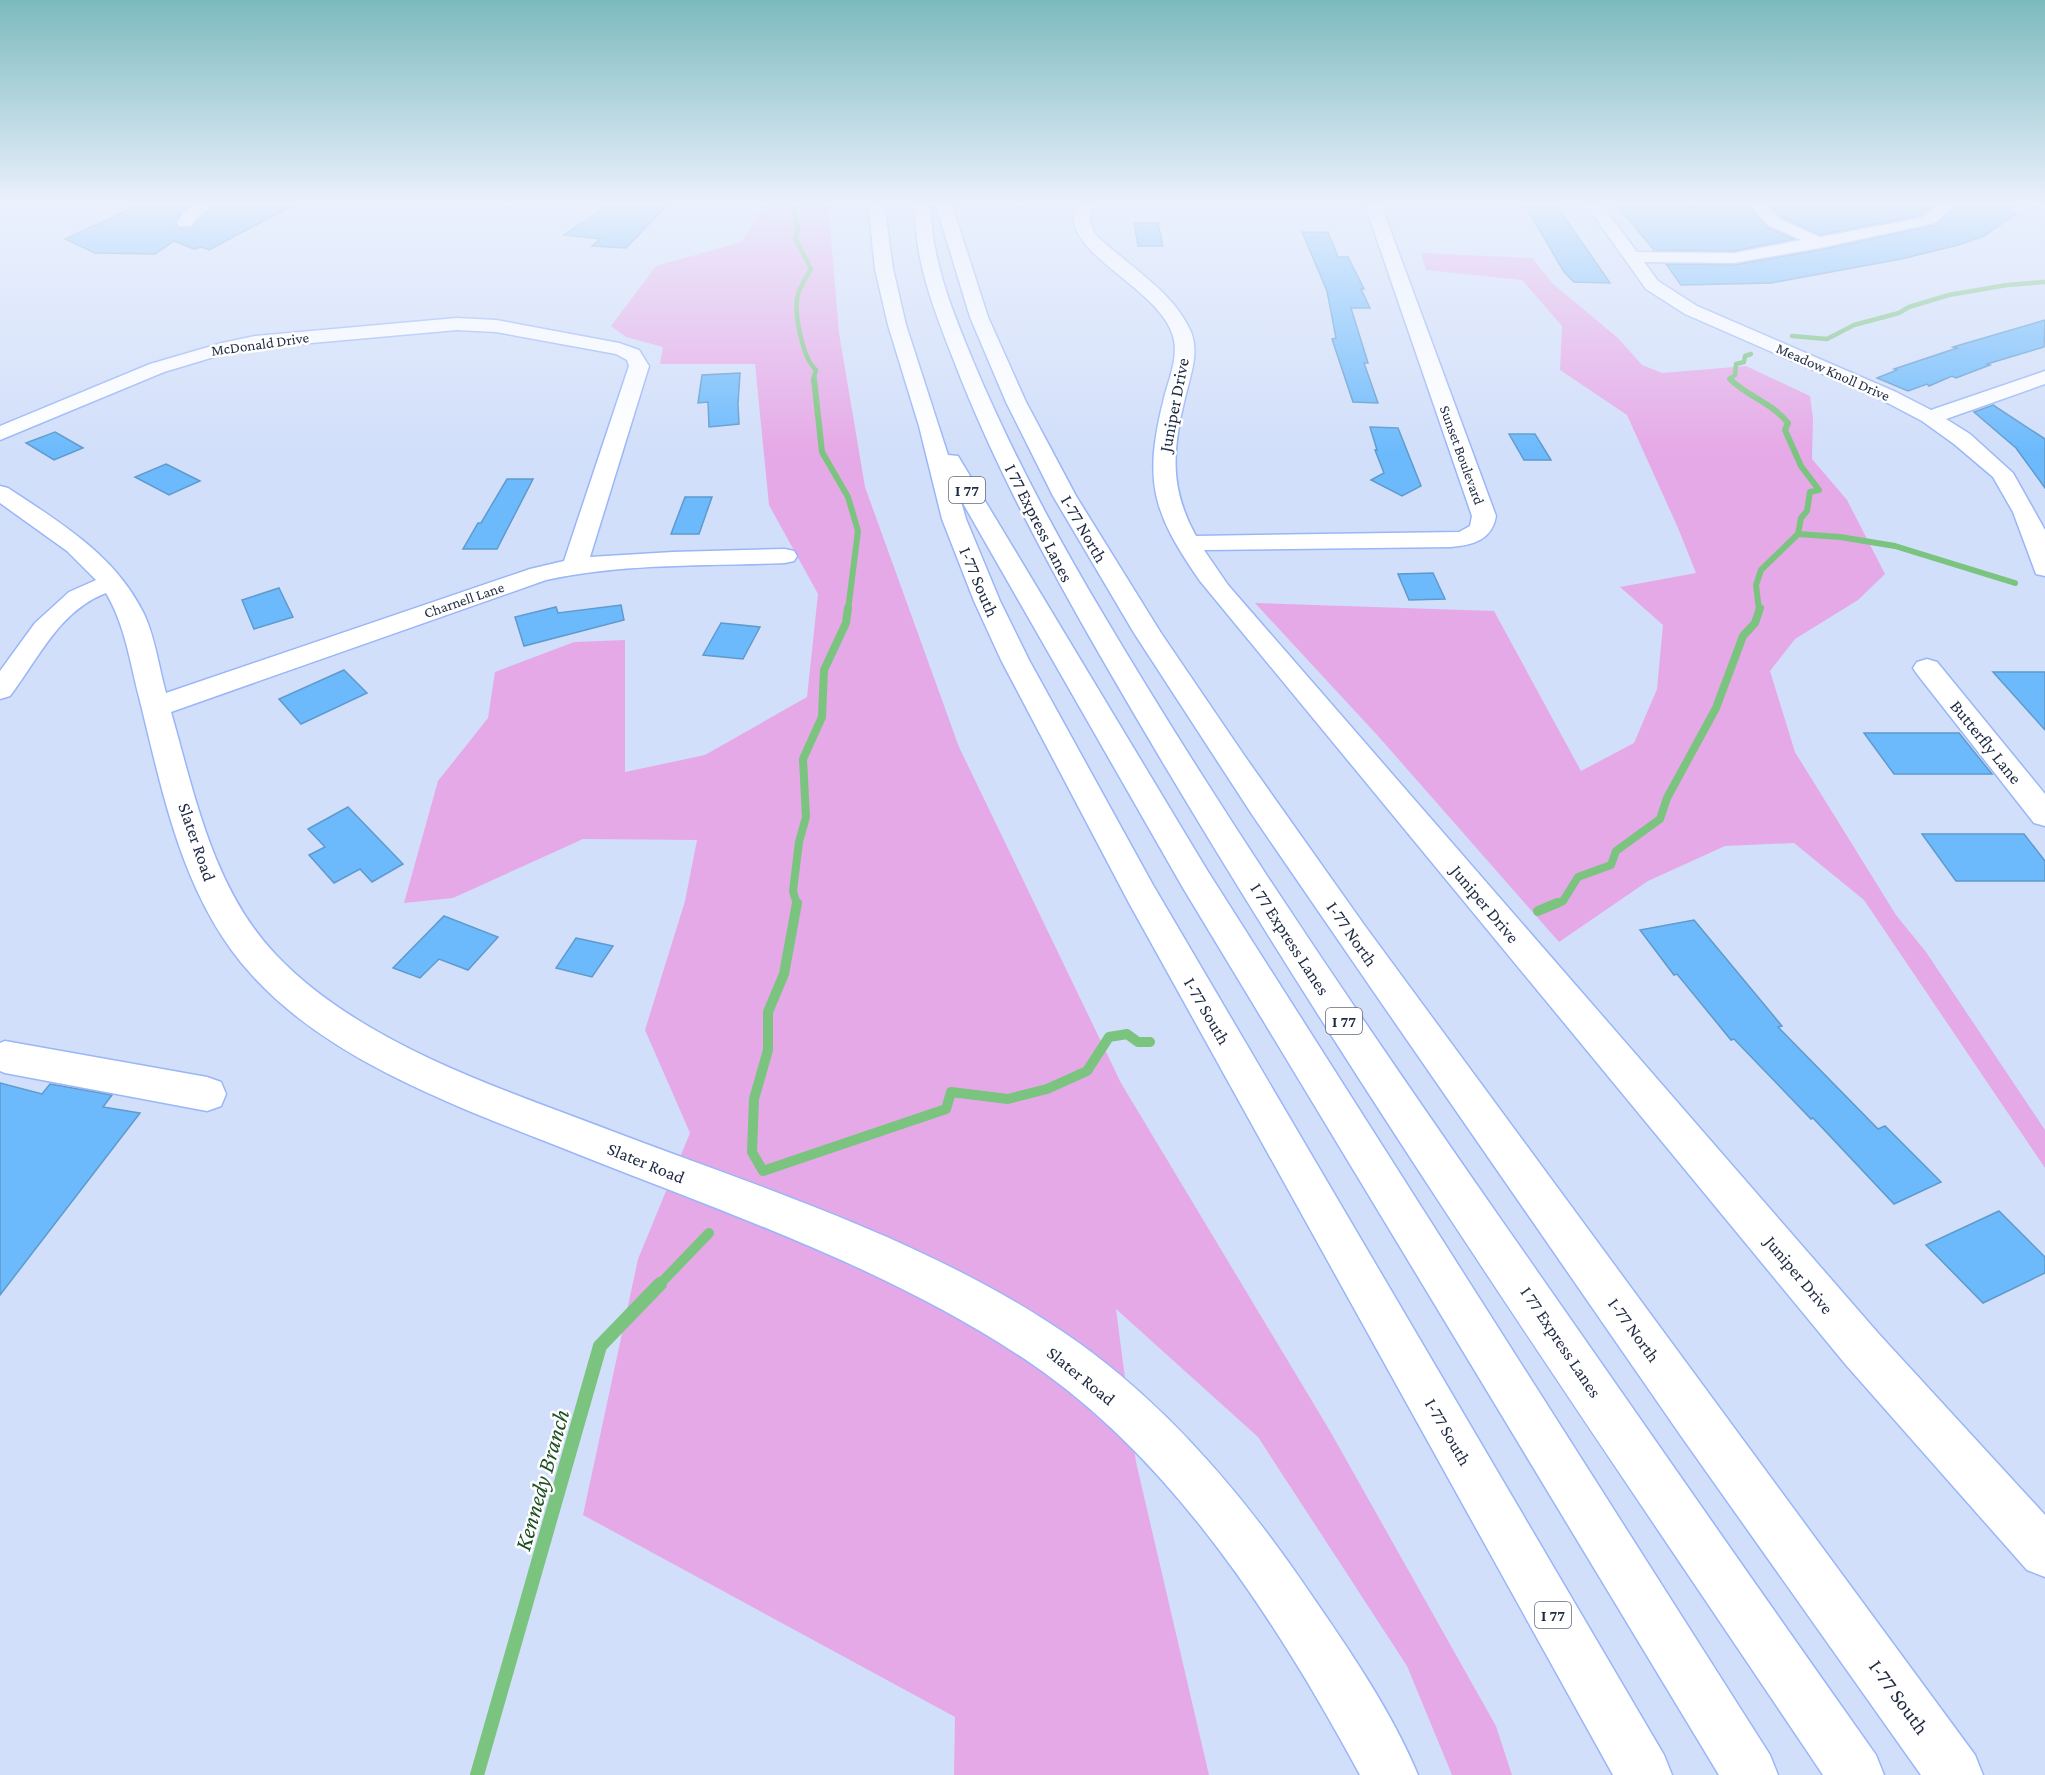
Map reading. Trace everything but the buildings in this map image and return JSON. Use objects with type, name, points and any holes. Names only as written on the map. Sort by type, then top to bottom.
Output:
[{"type":"main road","name":"I-77 South","points":[[887,285],[906,356],[930,426],[954,519],[968,558],[1010,650],[1141,894],[1644,1775]]},
{"type":"main road","name":"I 77 Express Lanes","points":[[937,285],[952,332],[990,426],[1060,565],[1167,747],[1263,899],[1415,1129],[1856,1775]]},
{"type":"main road","name":"I-77 North","points":[[967,285],[1010,390],[1069,504],[1147,632],[1293,852],[1842,1620]]},
{"type":"main road","name":"Juniper Drive","points":[[1141,285],[1166,308],[1182,332],[1185,354],[1167,433],[1163,465],[1169,504],[1187,543],[1227,599],[1862,1349],[2045,1552]]},
{"type":"main road","name":"Sunset Boulevard","points":[[1187,543],[1436,541],[1463,539],[1479,532],[1484,525],[1484,516],[1402,285]]},
{"type":"main road","name":"Meadow Knoll Drive","points":[[1652,285],[1691,310],[1889,396],[1962,438],[2002,473],[2040,534],[2045,569]]},
{"type":"main road","name":"McDonald Drive","points":[[0,434],[187,358],[255,342],[457,324],[496,326],[619,349],[634,355],[639,366],[575,566]]},
{"type":"main road","points":[[1929,417],[2045,377]]},
{"type":"main road","name":"I 77","points":[[930,426],[1189,870],[1750,1775]]},
{"type":"main road","name":"Slater Road","points":[[0,493],[74,544],[113,582],[132,616],[168,753],[208,881],[228,919],[264,965],[308,1005],[360,1041],[422,1072],[861,1248],[987,1310],[1043,1345],[1096,1386],[1146,1431],[1200,1489],[1301,1621],[1351,1702],[1390,1775]]},
{"type":"main road","name":"Charnell Lane","points":[[156,707],[539,574],[575,566],[673,559],[785,556]]},
{"type":"main road","points":[[0,690],[44,627],[61,610],[81,595],[113,582]]},
{"type":"main road","name":"Butterfly Lane","points":[[1927,668],[2045,815]]},
{"type":"main road","points":[[2013,776],[2045,776]]},
{"type":"main road","points":[[5,1057],[207,1094]]},
{"type":"main road","name":"I-77 South","points":[[1842,1620],[1955,1775]]},
{"type":"shaded area","points":[[642,285],[835,285],[839,333],[865,487],[959,747],[1121,1083],[1330,1431],[1496,1726],[1512,1775],[1452,1775],[1407,1666],[1258,1437],[1116,1309],[1136,1462],[1209,1775],[954,1775],[955,1717],[583,1515],[638,1259],[690,1133],[645,1030],[685,901],[697,840],[583,839],[453,898],[404,903],[438,781],[488,718],[495,672],[574,642],[625,640],[625,772],[705,755],[807,697],[818,594],[769,505],[755,364],[660,364],[663,347],[626,337],[611,326]]},
{"type":"shaded area","points":[[1526,285],[1554,285],[1618,338],[1642,365],[1662,373],[1746,366],[1810,396],[1813,418],[1812,459],[1847,500],[1885,574],[1858,600],[1795,639],[1770,671],[1795,752],[1896,915],[1926,952],[2045,1130],[2045,1168],[1864,900],[1794,843],[1725,846],[1648,881],[1559,942],[1378,736],[1255,603],[1494,611],[1581,771],[1634,743],[1657,689],[1663,625],[1620,587],[1696,573],[1627,415],[1560,370],[1562,326]]},
{"type":"waterway","points":[[802,285],[797,302],[798,323],[803,346],[816,370],[813,381]]},
{"type":"waterway","points":[[1792,336],[1827,339],[1854,325],[1899,313],[1909,307],[1949,295],[2009,285]]},
{"type":"waterway","points":[[1730,379],[1735,375],[1736,364],[1744,362],[1745,356],[1751,354]]},
{"type":"waterway","points":[[814,379],[822,452],[848,497],[858,531],[848,610]]},
{"type":"waterway","points":[[1730,379],[1774,410],[1788,423],[1785,430],[1801,466],[1819,490],[1810,492],[1807,511],[1801,518],[1798,534]]},
{"type":"waterway","points":[[1759,610],[1756,585],[1761,570],[1798,534]]},
{"type":"waterway","points":[[1798,534],[1840,537],[1895,546],[2015,583]]},
{"type":"waterway","points":[[797,904],[793,891],[799,842],[806,817],[803,759],[822,717],[824,670],[846,623],[848,608]]},
{"type":"waterway","points":[[1554,905],[1563,901],[1578,877],[1611,865],[1616,851],[1660,819],[1667,798],[1716,708],[1743,636],[1755,623],[1760,608]]},
{"type":"waterway","points":[[1538,911],[1557,903]]},
{"type":"waterway","points":[[797,904],[784,974],[768,1012],[768,1050],[754,1099],[752,1152],[763,1171],[946,1109],[951,1092],[1008,1099],[1047,1089],[1087,1071],[1109,1037],[1127,1034],[1138,1042],[1150,1042]]},
{"type":"waterway","name":"Kennedy Branch","points":[[659,1285],[709,1233]]},
{"type":"waterway","name":"Kennedy Branch","points":[[477,1775],[600,1346],[660,1284]]}]
